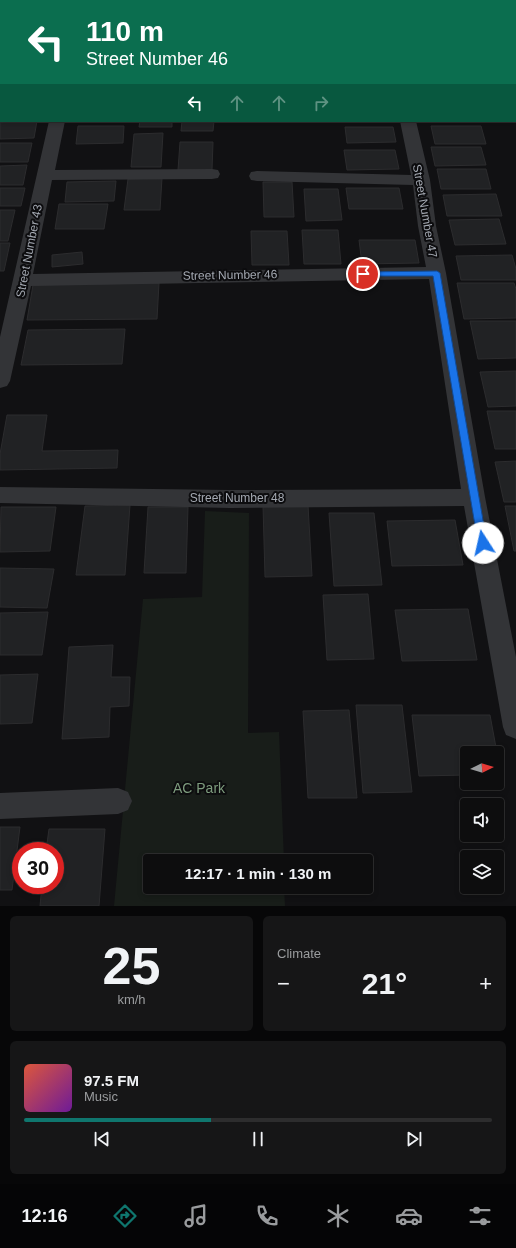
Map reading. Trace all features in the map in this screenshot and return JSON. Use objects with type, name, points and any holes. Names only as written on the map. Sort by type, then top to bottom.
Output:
[{"type":"street","name":"Street Number 43","points":[[0,381],[23,280],[56,122]]},
{"type":"street","name":"Street Number 47","points":[[408,122],[421,180],[427,226],[437,273],[474,496],[516,726]]},
{"type":"street","points":[[44,175],[212,174]]},
{"type":"street","points":[[257,176],[421,180]]},
{"type":"street","name":"Street Number 46","points":[[23,280],[260,274],[437,273]]},
{"type":"street","name":"Street Number 48","points":[[0,495],[230,499],[474,496]]},
{"type":"street","points":[[0,806],[118,801]]},
{"type":"green space","name":"AC Park","points":[[205,511],[249,513],[248,733],[279,732],[284,854],[143,854],[143,894],[284,894],[285,906],[114,906],[143,599],[202,597]]},
{"type":"building","points":[[0,122],[37,122],[34,138],[0,139]]},
{"type":"building","points":[[140,122],[172,122],[172,127],[139,127]]},
{"type":"building","points":[[182,122],[214,122],[213,131],[181,131]]},
{"type":"building","points":[[78,126],[124,126],[123,143],[76,144]]},
{"type":"building","points":[[431,126],[481,126],[486,144],[435,144]]},
{"type":"building","points":[[345,127],[393,127],[396,142],[347,143]]},
{"type":"building","points":[[163,133],[161,167],[131,167],[134,134]]},
{"type":"building","points":[[180,142],[213,142],[212,170],[178,170]]},
{"type":"building","points":[[0,143],[32,143],[28,162],[0,162]]},
{"type":"building","points":[[431,147],[481,147],[486,165],[435,166]]},
{"type":"building","points":[[344,150],[395,150],[399,169],[347,170]]},
{"type":"building","points":[[27,165],[23,185],[0,185],[0,166]]},
{"type":"building","points":[[437,169],[486,169],[491,189],[441,189]]},
{"type":"building","points":[[162,178],[160,210],[124,210],[128,179]]},
{"type":"building","points":[[116,181],[114,201],[65,202],[67,182]]},
{"type":"building","points":[[263,182],[292,182],[294,217],[264,217]]},
{"type":"building","points":[[0,188],[25,188],[21,206],[0,206]]},
{"type":"building","points":[[346,188],[399,188],[403,209],[349,209]]},
{"type":"building","points":[[304,189],[338,189],[342,220],[306,221]]},
{"type":"building","points":[[496,194],[502,216],[447,216],[443,195]]},
{"type":"building","points":[[59,204],[108,204],[104,229],[55,229]]},
{"type":"building","points":[[0,210],[15,210],[8,241],[0,241]]},
{"type":"building","points":[[499,219],[506,244],[455,245],[449,220]]},
{"type":"building","points":[[302,230],[338,230],[341,264],[304,264]]},
{"type":"building","points":[[251,231],[287,231],[289,265],[252,265]]},
{"type":"building","points":[[359,240],[415,240],[419,263],[362,264]]},
{"type":"building","points":[[0,243],[10,243],[4,271],[0,271]]},
{"type":"building","points":[[82,252],[83,264],[52,267],[52,255]]},
{"type":"building","points":[[512,255],[516,269],[516,280],[461,280],[456,256]]},
{"type":"building","points":[[159,283],[157,319],[27,320],[33,285]]},
{"type":"building","points":[[457,283],[514,283],[516,289],[516,318],[464,319]]},
{"type":"building","points":[[470,321],[516,321],[516,358],[478,359]]},
{"type":"building","points":[[125,329],[122,364],[21,365],[28,330]]},
{"type":"building","points":[[516,371],[516,406],[488,407],[480,372]]},
{"type":"building","points":[[487,411],[516,411],[516,449],[495,449]]},
{"type":"building","points":[[7,415],[47,415],[42,451],[118,450],[117,468],[0,470],[0,454]]},
{"type":"building","points":[[516,461],[516,502],[504,502],[495,462]]},
{"type":"building","points":[[130,505],[125,575],[76,575],[85,506]]},
{"type":"building","points":[[263,505],[308,505],[312,576],[265,577]]},
{"type":"building","points":[[505,506],[516,506],[516,551],[514,551]]},
{"type":"building","points":[[1,507],[56,507],[50,551],[0,552]]},
{"type":"building","points":[[148,507],[188,507],[186,573],[144,573]]},
{"type":"building","points":[[329,513],[374,513],[382,585],[334,586]]},
{"type":"building","points":[[455,520],[463,565],[392,566],[387,521]]},
{"type":"building","points":[[0,568],[54,569],[47,608],[0,607]]},
{"type":"building","points":[[368,594],[374,659],[327,660],[323,595]]},
{"type":"building","points":[[468,609],[477,660],[402,661],[395,610]]},
{"type":"building","points":[[48,612],[42,655],[0,655],[0,613]]},
{"type":"building","points":[[113,645],[111,677],[130,677],[129,706],[110,707],[109,737],[62,739],[69,647]]},
{"type":"building","points":[[38,674],[32,723],[0,724],[0,675]]},
{"type":"building","points":[[356,705],[402,705],[412,792],[363,793]]},
{"type":"building","points":[[349,710],[357,798],[308,798],[303,711]]},
{"type":"building","points":[[412,715],[490,715],[496,746],[460,746],[460,775],[419,776]]},
{"type":"building","points":[[0,827],[20,827],[18,842],[12,842],[12,890],[0,890]]},
{"type":"building","points":[[49,829],[105,829],[99,906],[40,906],[41,894],[64,894],[64,842],[47,842]]},
{"type":"route","points":[[363,274],[437,273],[483,543]]}]
